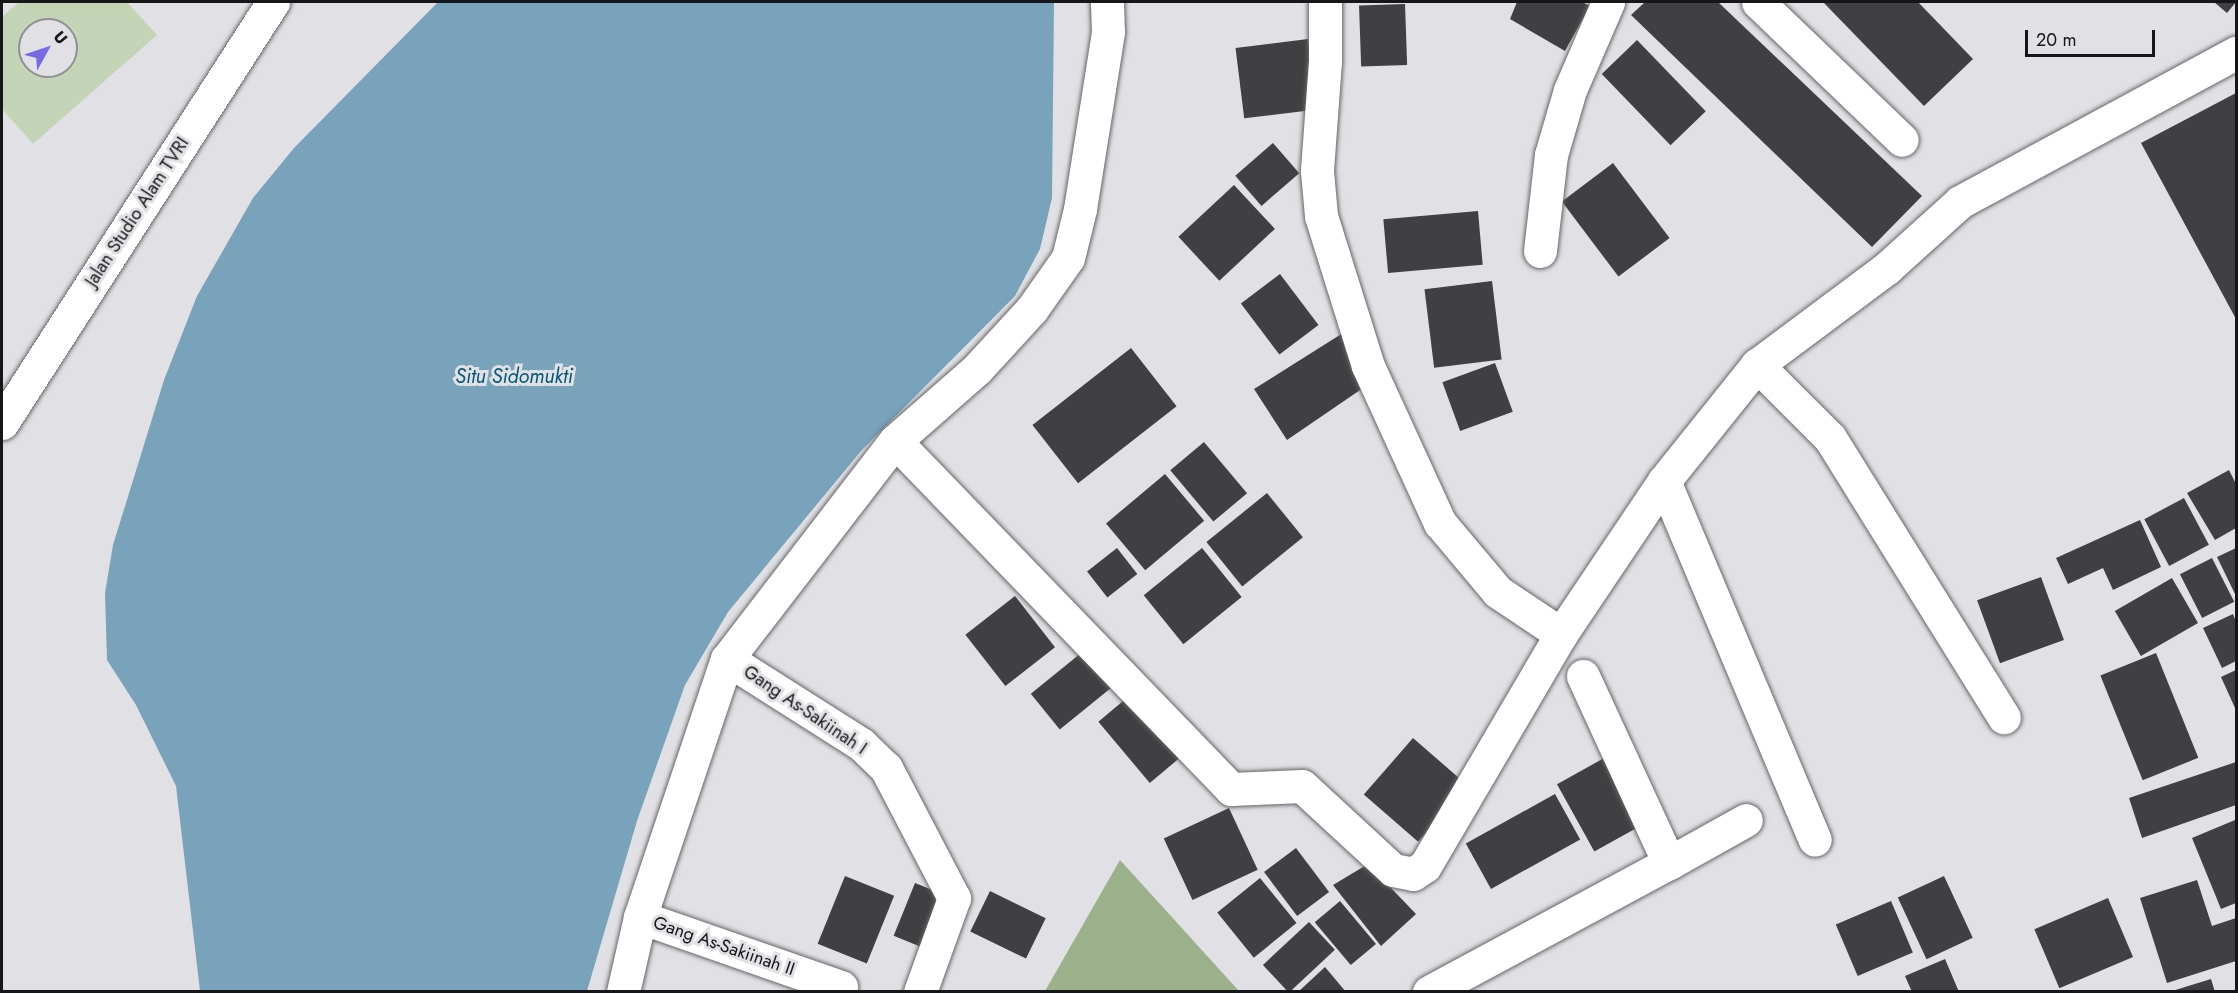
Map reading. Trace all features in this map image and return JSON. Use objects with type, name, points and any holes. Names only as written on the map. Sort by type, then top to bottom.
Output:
[{"type":"street","name":"Jalan Studio Alam TVRI","points":[[2,423],[273,2]]},
{"type":"street","points":[[623,992],[640,917],[727,659],[895,441],[977,369],[1032,309],[1068,258],[1080,209],[1108,32],[1107,2]]},
{"type":"street","points":[[1325,2],[1325,61],[1317,171],[1320,216],[1368,366],[1440,524],[1498,592],[1561,634]]},
{"type":"street","points":[[1540,251],[1551,155],[1570,90],[1608,2]]},
{"type":"street","points":[[1758,2],[1902,140]]},
{"type":"street","points":[[895,441],[1231,789],[1302,786],[1393,870],[1413,874],[1425,866],[1561,634],[1664,481],[1757,365],[1887,268],[1960,202],[2236,53]]},
{"type":"street","points":[[1757,365],[1830,438],[2004,717]]},
{"type":"street","points":[[1664,481],[1815,840]]},
{"type":"street","name":"Gang As-Sakiinah I","points":[[727,659],[861,744],[886,768],[954,898],[920,992]]},
{"type":"street","points":[[1583,676],[1669,863]]},
{"type":"street","points":[[1429,992],[1746,820]]},
{"type":"street","name":"Gang As-Sakiinah II","points":[[640,917],[841,987]]},
{"type":"green space","points":[[19,2],[127,2],[157,35],[33,144],[2,109],[2,17]]},
{"type":"green space","points":[[1120,860],[1239,991],[1045,991]]},
{"type":"water","name":"Situ Sidomukti","points":[[438,2],[1054,2],[1052,198],[1040,249],[1015,296],[861,451],[728,612],[685,685],[637,821],[587,991],[200,991],[176,786],[136,705],[107,660],[105,593],[113,545],[164,380],[197,296],[253,198],[294,148]]},
{"type":"building","points":[[1517,2],[1582,2],[1590,6],[1565,51],[1510,19]]},
{"type":"building","points":[[1645,2],[1718,2],[1922,196],[1872,247],[1631,15]]},
{"type":"building","points":[[1823,2],[1918,2],[1973,59],[1924,106]]},
{"type":"building","points":[[2214,2],[2236,2],[2227,13]]},
{"type":"building","points":[[1405,4],[1407,65],[1361,67],[1359,6]]},
{"type":"building","points":[[1308,39],[1317,109],[1244,118],[1236,48]]},
{"type":"building","points":[[1637,40],[1706,111],[1671,145],[1602,74]]},
{"type":"building","points":[[2236,93],[2236,319],[2141,143]]},
{"type":"building","points":[[1273,143],[1299,173],[1262,206],[1235,176]]},
{"type":"building","points":[[1613,163],[1670,238],[1618,277],[1562,202]]},
{"type":"building","points":[[1234,185],[1275,229],[1219,281],[1178,237]]},
{"type":"building","points":[[1478,211],[1483,265],[1388,273],[1383,219]]},
{"type":"building","points":[[1280,274],[1319,325],[1279,355],[1241,303]]},
{"type":"building","points":[[1492,281],[1502,359],[1434,368],[1425,289]]},
{"type":"building","points":[[1354,326],[1366,386],[1287,440],[1254,389]]},
{"type":"building","points":[[1131,348],[1177,406],[1078,483],[1032,425]]},
{"type":"building","points":[[1495,363],[1513,412],[1460,431],[1442,382]]},
{"type":"building","points":[[1204,442],[1247,493],[1213,522],[1170,470]]},
{"type":"building","points":[[2229,470],[2236,484],[2236,528],[2215,540],[2187,493]]},
{"type":"building","points":[[1165,474],[1204,521],[1145,570],[1106,523]]},
{"type":"building","points":[[1267,493],[1303,537],[1242,586],[1206,542]]},
{"type":"building","points":[[2184,498],[2209,545],[2169,566],[2144,519]]},
{"type":"building","points":[[2140,520],[2161,567],[2113,590],[2103,568],[2068,584],[2056,558]]},
{"type":"building","points":[[1117,548],[1137,574],[1107,597],[1087,571]]},
{"type":"building","points":[[1202,548],[1242,597],[1183,644],[1144,595]]},
{"type":"building","points":[[2236,548],[2236,596],[2217,557]]},
{"type":"building","points":[[2212,558],[2234,602],[2202,618],[2180,574]]},
{"type":"building","points":[[2041,577],[2064,640],[2000,663],[1977,600]]},
{"type":"building","points":[[2172,578],[2198,623],[2141,656],[2115,611]]},
{"type":"building","points":[[1015,596],[1055,647],[1005,686],[965,635]]},
{"type":"building","points":[[2233,614],[2236,622],[2236,661],[2222,668],[2203,628]]},
{"type":"building","points":[[1086,649],[1115,685],[1060,729],[1031,694]]},
{"type":"building","points":[[2156,653],[2198,758],[2143,780],[2100,675]]},
{"type":"building","points":[[2236,670],[2236,708],[2235,708],[2221,677]]},
{"type":"building","points":[[1129,696],[1180,757],[1150,783],[1098,722]]},
{"type":"building","points":[[1413,738],[1467,785],[1418,842],[1364,795]]},
{"type":"building","points":[[1606,757],[1643,824],[1594,851],[1557,784]]},
{"type":"building","points":[[2236,762],[2236,805],[2142,838],[2129,798]]},
{"type":"building","points":[[1555,794],[1580,839],[1491,889],[1466,843]]},
{"type":"building","points":[[1229,808],[1258,870],[1192,900],[1164,838]]},
{"type":"building","points":[[2235,820],[2236,903],[2221,909],[2192,838]]},
{"type":"building","points":[[1296,848],[1329,892],[1297,916],[1264,872]]},
{"type":"building","points":[[1368,864],[1416,914],[1381,946],[1333,885]]},
{"type":"building","points":[[845,876],[894,896],[867,964],[818,944]]},
{"type":"building","points":[[1944,876],[1973,938],[1927,959],[1898,898]]},
{"type":"building","points":[[1260,878],[1297,923],[1254,958],[1217,913]]},
{"type":"building","points":[[2197,880],[2212,926],[2236,918],[2236,961],[2167,983],[2140,898]]},
{"type":"building","points":[[915,883],[947,896],[926,949],[894,936]]},
{"type":"building","points":[[990,891],[1046,918],[1026,959],[970,931]]},
{"type":"building","points":[[2108,898],[2133,957],[2059,988],[2034,929]]},
{"type":"building","points":[[1340,901],[1376,944],[1351,965],[1315,922]]},
{"type":"building","points":[[1891,901],[1913,953],[1858,976],[1836,924]]},
{"type":"building","points":[[1309,922],[1335,950],[1290,992],[1263,965]]},
{"type":"building","points":[[1945,959],[1959,992],[1912,992],[1905,976]]},
{"type":"building","points":[[1325,967],[1346,992],[1298,992]]},
{"type":"building","points":[[2211,979],[2215,992],[2172,991]]}]
